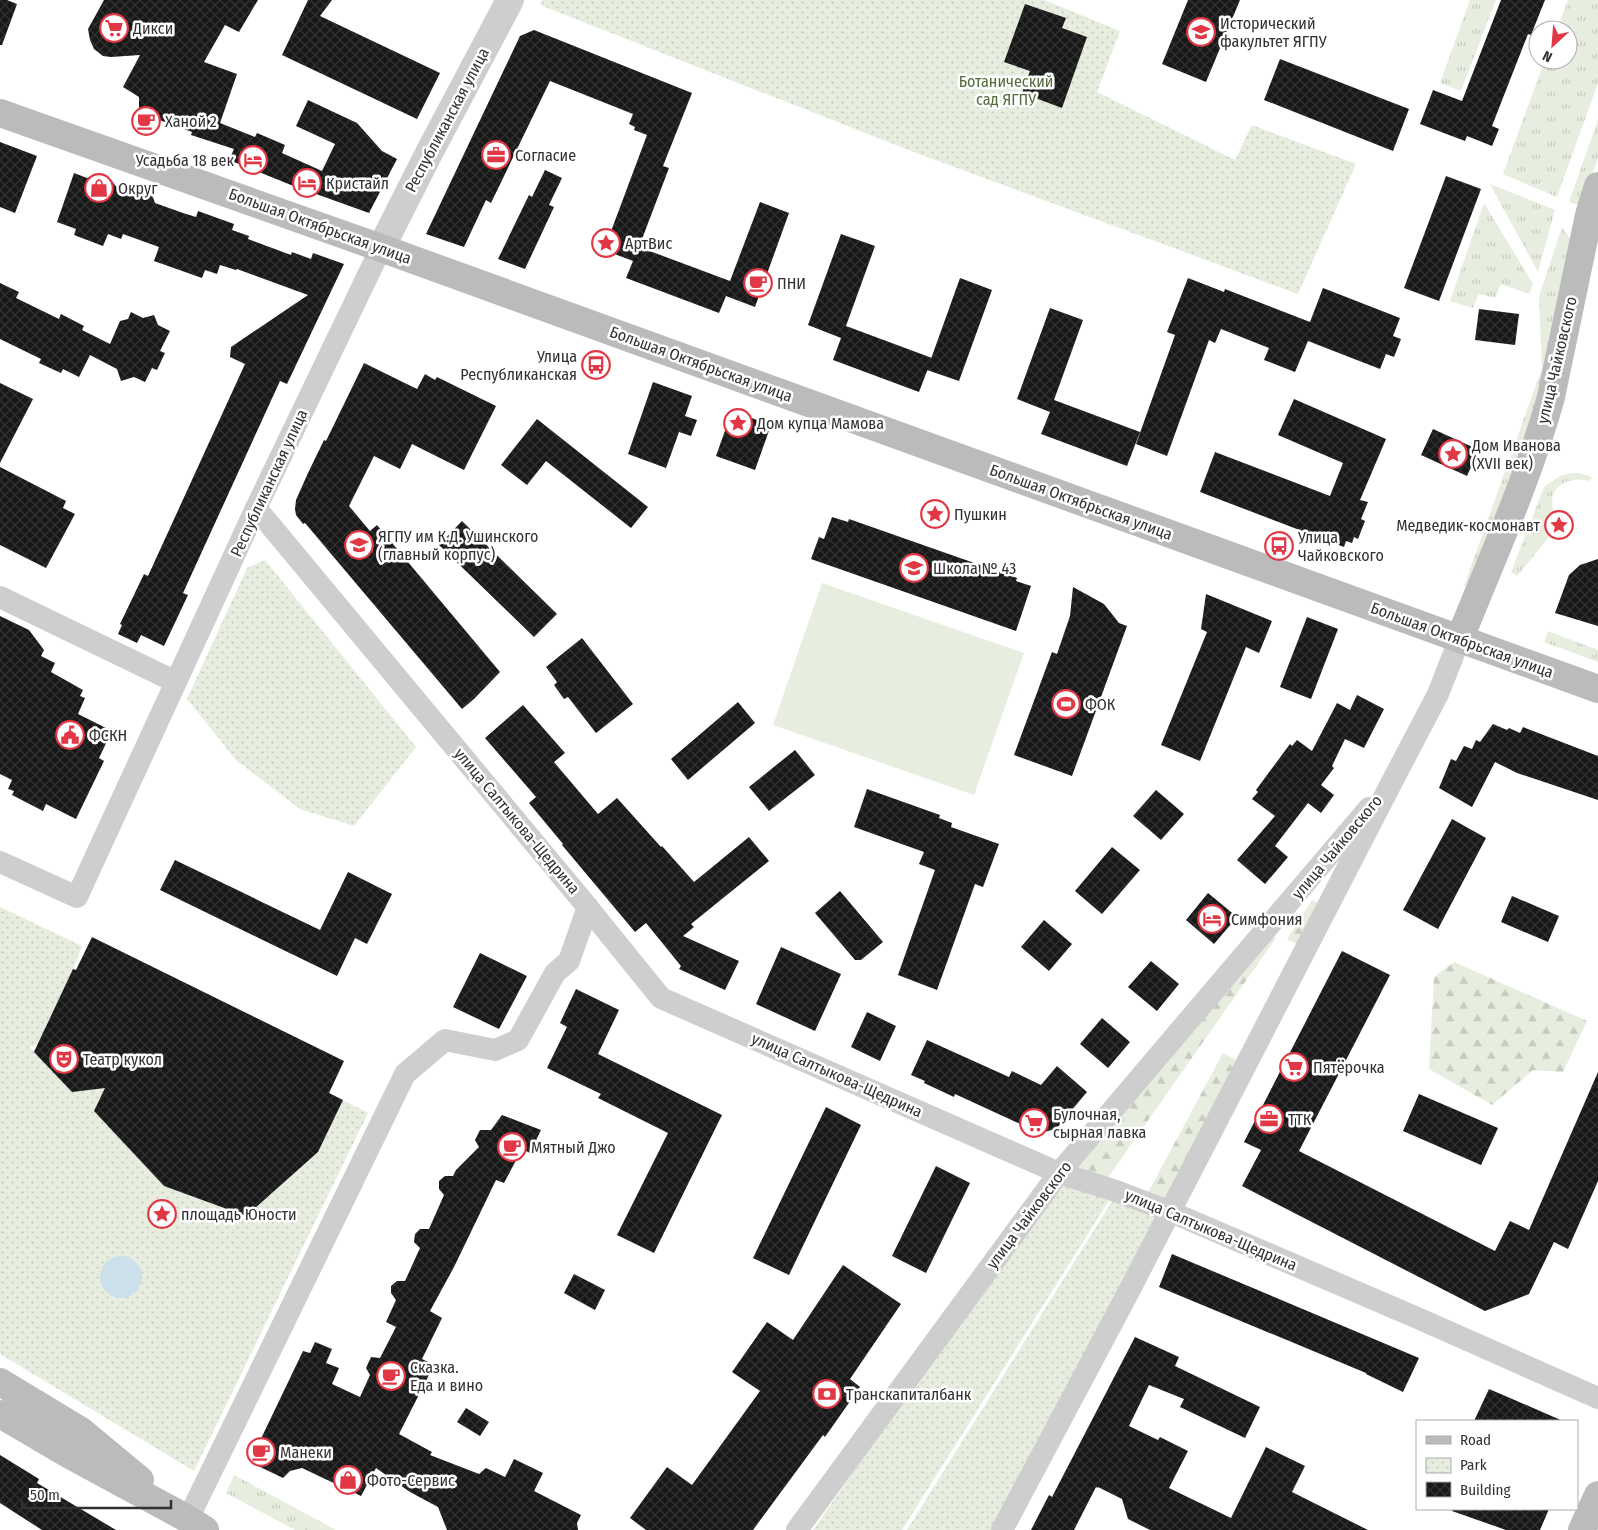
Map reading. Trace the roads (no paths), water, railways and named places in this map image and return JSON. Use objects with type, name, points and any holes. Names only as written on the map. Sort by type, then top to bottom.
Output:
[{"type":"main road","name":"Большая Октябрьская улица","points":[[0,113],[381,248],[1598,689]]},
{"type":"main road","name":"улица Чайковского","points":[[1460,638],[1527,473],[1551,398],[1589,215],[1598,186]]},
{"type":"main road","points":[[0,1382],[81,1431],[197,1524]]},
{"type":"main road","points":[[0,1414],[68,1454],[197,1524]]},
{"type":"main road","points":[[68,1454],[81,1431]]},
{"type":"main road","points":[[1582,1530],[1598,1495]]},
{"type":"street","name":"Республиканская улица","points":[[0,862],[77,897],[256,508],[381,248],[510,0]]},
{"type":"street","name":"улица Салтыкова-Щедрина","points":[[256,508],[588,907],[661,998],[1059,1173],[1116,1191],[1171,1212],[1598,1398]]},
{"type":"street","points":[[0,597],[176,682]]},
{"type":"street","name":"улица Чайковского","points":[[1002,1530],[1171,1212],[1396,776],[1438,694],[1460,638]]},
{"type":"street","name":"улица Чайковского","points":[[797,1530],[1059,1173],[1396,776]]},
{"type":"street","points":[[197,1524],[405,1074],[446,1040],[495,1050],[518,1040],[555,973],[569,961],[588,907]]},
{"type":"water","points":[[117,1256],[125,1256],[136,1262],[142,1277],[136,1292],[125,1298],[117,1298],[106,1292],[100,1281],[100,1273],[106,1262]]},
{"type":"place","name":"Дикси","points":[[114,28]]},
{"type":"place","name":"Исторический факультет ЯГПУ","points":[[1201,32]]},
{"type":"place","name":"Ханой 2","points":[[146,121]]},
{"type":"place","name":"Согласие","points":[[496,155]]},
{"type":"place","name":"Усадьба 18 век","points":[[253,160]]},
{"type":"place","name":"Кристайл","points":[[307,183]]},
{"type":"place","name":"Округ","points":[[99,188]]},
{"type":"place","name":"АртВис","points":[[606,243]]},
{"type":"place","name":"ПНИ","points":[[758,283]]},
{"type":"place","name":"Улица Республиканская","points":[[596,365]]},
{"type":"place","name":"Дом купца Мамова","points":[[738,423]]},
{"type":"place","name":"Дом Иванова (XVII век)","points":[[1453,454]]},
{"type":"place","name":"Пушкин","points":[[935,514]]},
{"type":"place","name":"Медведик-космонавт","points":[[1559,525]]},
{"type":"place","name":"ЯГПУ им К.Д. Ушинского (главный корпус)","points":[[359,545]]},
{"type":"place","name":"Улица Чайковского","points":[[1279,546]]},
{"type":"place","name":"Школа № 43","points":[[914,568]]},
{"type":"place","name":"ФОК","points":[[1066,704]]},
{"type":"place","name":"ФСКН","points":[[70,735]]},
{"type":"place","name":"Симфония","points":[[1212,919]]},
{"type":"place","name":"Театр кукол","points":[[64,1059]]},
{"type":"place","name":"Пятёрочка","points":[[1294,1067]]},
{"type":"place","name":"ТТК","points":[[1269,1119]]},
{"type":"place","name":"Булочная, сырная лавка","points":[[1034,1123]]},
{"type":"place","name":"Мятный Джо","points":[[512,1147]]},
{"type":"place","name":"площадь Юности","points":[[162,1214]]},
{"type":"place","name":"Сказка. Еда и вино","points":[[391,1376]]},
{"type":"place","name":"Транскапиталбанк","points":[[827,1394]]},
{"type":"place","name":"Манеки","points":[[261,1452]]},
{"type":"place","name":"Фото-Сервис","points":[[348,1480]]},
{"type":"park label","name":"Ботанический сад ЯГПУ","points":[[1006,90]]}]
